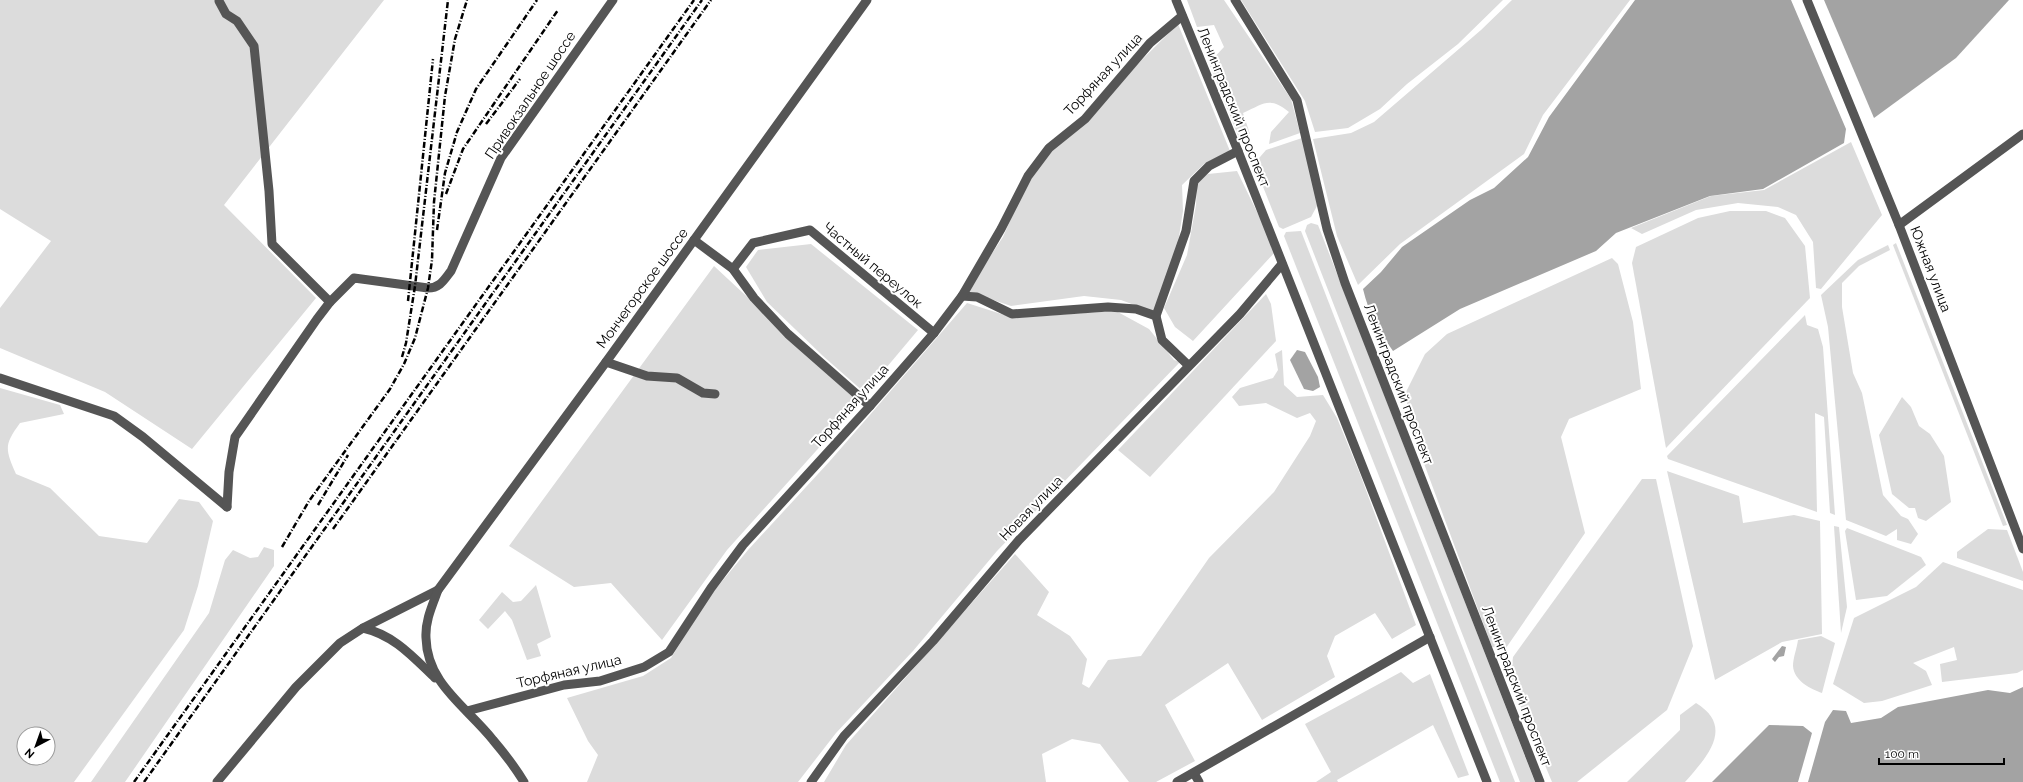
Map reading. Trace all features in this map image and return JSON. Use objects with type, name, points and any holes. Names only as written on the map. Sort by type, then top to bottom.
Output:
[{"type":"street","name":"Привокзальное шоссе","points":[[330,302],[354,278],[428,288],[435,288],[441,284],[451,271],[501,158],[613,0]]},
{"type":"street","name":"Мончегорское шоссе","points":[[438,590],[606,362],[867,0]]},
{"type":"street","name":"Ленинградский проспект","points":[[1176,0],[1238,151],[1486,780]]},
{"type":"street","name":"Ленинградский проспект","points":[[1235,0],[1297,100],[1327,229],[1345,283],[1540,782]]},
{"type":"street","name":"Южная улица","points":[[1807,0],[1899,225],[2023,549]]},
{"type":"street","points":[[0,378],[114,416],[143,437],[227,507],[229,472],[235,437],[262,396],[330,302],[272,244],[269,191],[254,46],[237,21],[226,14],[219,1]]},
{"type":"street","name":"Торфяная улица","points":[[467,711],[564,686],[600,681],[644,666],[669,652],[711,588],[743,545],[870,406],[934,333],[962,296],[1001,229],[1028,176],[1048,148],[1085,119],[1150,43],[1182,16]]},
{"type":"street","points":[[1899,225],[2023,134]]},
{"type":"street","points":[[1188,366],[1162,340],[1156,316],[1186,231],[1194,181],[1209,166],[1238,151]]},
{"type":"street","name":"Частный переулок","points":[[733,269],[753,243],[810,230],[934,333]]},
{"type":"street","points":[[694,240],[733,269],[754,298],[788,334],[870,406]]},
{"type":"street","name":"Новая улица","points":[[811,782],[844,736],[933,641],[1019,540],[1240,314],[1282,264]]},
{"type":"street","points":[[962,296],[977,297],[1012,314],[1108,307],[1136,309],[1156,316]]},
{"type":"street","points":[[606,362],[647,376],[677,378],[703,393],[715,394]]},
{"type":"street","points":[[217,782],[296,687],[340,642],[363,628],[438,590]]},
{"type":"street","points":[[438,590],[429,614],[426,638],[432,667],[439,682]]},
{"type":"street","points":[[363,628],[376,631],[398,644],[439,682],[493,739],[524,782]]},
{"type":"street","points":[[1177,782],[1430,637]]},
{"type":"street","points":[[1194,773],[1199,782]]},
{"type":"street","points":[[1476,782],[1486,780]]},
{"type":"shaded area","points":[[0,0],[384,0],[224,205],[316,298],[192,449],[105,392],[0,348],[0,308],[51,241],[0,209]]},
{"type":"shaded area","points":[[1187,0],[1224,0],[1291,99],[1300,133],[1269,144],[1271,132],[1289,112],[1276,104],[1266,103],[1243,113],[1250,134],[1239,138],[1209,63],[1224,47],[1214,25],[1197,27]]},
{"type":"shaded area","points":[[1241,0],[1503,0],[1458,44],[1407,84],[1380,109],[1348,128],[1315,132],[1305,101]]},
{"type":"shaded area","points":[[1512,0],[1630,0],[1543,115],[1524,154],[1400,244],[1358,285],[1337,236],[1313,139],[1351,133],[1374,122],[1481,30]]},
{"type":"shaded area","points":[[1635,0],[1791,0],[1846,129],[1844,143],[1763,189],[1710,196],[1616,233],[1596,251],[1460,309],[1393,351],[1375,322],[1363,289],[1381,272],[1402,247],[1470,200],[1494,188],[1528,157],[1549,117]]},
{"type":"shaded area","points":[[1824,0],[2009,0],[1956,58],[1874,118]]},
{"type":"shaded area","points":[[1178,24],[1230,151],[1204,164],[1182,185],[1183,211],[1175,262],[1153,312],[1121,300],[1084,296],[1011,306],[967,291],[1003,237],[1024,189],[1052,149]]},
{"type":"shaded area","points":[[1302,138],[1318,204],[1311,217],[1283,229],[1279,227],[1254,164],[1266,150]]},
{"type":"shaded area","points":[[1851,142],[1882,215],[1821,289],[1816,288],[1813,242],[1796,215],[1778,207],[1738,203],[1696,210],[1642,234],[1631,228],[1711,196],[1764,190]]},
{"type":"shaded area","points":[[1237,171],[1276,251],[1193,341],[1175,327],[1164,308],[1187,255],[1196,205],[1197,181],[1208,174]]},
{"type":"shaded area","points":[[1730,211],[1766,211],[1785,218],[1805,246],[1810,298],[1666,448],[1632,263],[1636,247],[1698,218]]},
{"type":"shaded area","points":[[1311,223],[1318,225],[1535,782],[1520,782],[1305,231],[1307,225]]},
{"type":"shaded area","points":[[1301,231],[1515,782],[1500,782],[1284,236],[1286,232]]},
{"type":"shaded area","points":[[1896,243],[2007,525],[2003,526],[1893,245]]},
{"type":"shaded area","points":[[811,244],[918,330],[865,393],[823,356],[767,302],[746,267],[758,250]]},
{"type":"shaded area","points":[[1888,245],[1890,250],[1859,266],[1842,283],[1842,307],[1853,373],[1862,393],[1883,495],[1901,516],[1908,519],[1918,534],[1911,544],[1897,540],[1897,529],[1886,536],[1846,520],[1828,327],[1821,295],[1858,260]]},
{"type":"shaded area","points":[[1612,258],[1618,264],[1633,322],[1641,389],[1569,419],[1561,437],[1585,533],[1506,648],[1492,647],[1409,423],[1406,392],[1425,354],[1447,334]]},
{"type":"shaded area","points":[[714,266],[860,402],[727,550],[662,640],[611,583],[574,587],[509,546]]},
{"type":"shaded area","points":[[1266,294],[1271,304],[1276,341],[1150,477],[1118,450]]},
{"type":"shaded area","points":[[967,303],[1014,318],[1116,311],[1149,329],[1174,360],[1180,362],[997,551],[913,651],[836,733],[798,782],[587,782],[598,755],[588,741],[567,698],[643,676],[671,658],[709,597],[748,550],[829,462]]},
{"type":"shaded area","points":[[1805,315],[1807,325],[1818,329],[1823,347],[1835,515],[1830,513],[1824,417],[1815,413],[1817,512],[1668,459],[1667,456]]},
{"type":"shaded area","points":[[1282,350],[1284,385],[1297,397],[1323,395],[1337,418],[1360,474],[1416,625],[1392,639],[1375,613],[1335,636],[1327,656],[1335,677],[1262,720],[1228,663],[1165,705],[1195,761],[1156,782],[1129,782],[1100,744],[1072,739],[1042,754],[1046,782],[824,782],[846,745],[1015,554],[1049,592],[1037,615],[1070,636],[1087,659],[1082,684],[1089,688],[1108,660],[1141,656],[1209,558],[1274,492],[1310,436],[1316,421],[1310,413],[1297,418],[1266,403],[1239,406],[1232,397],[1240,388],[1273,378],[1278,370],[1275,354]]},
{"type":"shaded area","points":[[1297,350],[1305,352],[1318,377],[1320,387],[1313,391],[1304,389],[1290,360]]},
{"type":"shaded area","points":[[0,388],[60,405],[64,414],[20,423],[9,442],[8,453],[16,474],[50,488],[99,536],[147,543],[179,499],[199,502],[213,521],[198,586],[184,630],[74,782],[0,782]]},
{"type":"shaded area","points":[[1902,397],[1911,407],[1919,426],[1930,434],[1944,456],[1951,502],[1926,521],[1918,518],[1915,508],[1909,508],[1892,494],[1879,435]]},
{"type":"shaded area","points":[[1667,471],[1739,496],[1743,523],[1794,515],[1820,521],[1822,634],[1782,642],[1715,680]]},
{"type":"shaded area","points":[[1642,479],[1656,479],[1693,646],[1667,710],[1577,782],[1552,782],[1510,681],[1513,657]]},
{"type":"shaded area","points":[[1834,526],[1839,527],[1847,607],[1841,633]]},
{"type":"shaded area","points":[[1847,528],[1921,557],[1926,565],[1887,596],[1856,600],[1845,531]]},
{"type":"shaded area","points":[[1988,529],[2007,530],[2023,572],[2023,581],[1957,558],[1957,552]]},
{"type":"shaded area","points":[[264,547],[274,550],[274,566],[125,782],[91,782],[209,613],[225,560],[233,550],[250,558],[258,557]]},
{"type":"shaded area","points":[[1943,562],[2023,590],[2023,670],[2017,673],[1942,682],[1940,664],[1957,660],[1954,647],[1913,663],[1926,671],[1932,685],[1882,701],[1864,703],[1833,684],[1854,618],[1916,587]]},
{"type":"shaded area","points":[[536,585],[551,637],[537,644],[541,656],[527,660],[512,620],[505,611],[488,629],[479,620],[502,592],[513,602],[521,601]]},
{"type":"shaded area","points":[[1821,636],[1835,643],[1822,693],[1804,684],[1796,676],[1793,666],[1798,640]]},
{"type":"shaded area","points":[[1782,646],[1786,647],[1784,656],[1779,657],[1775,662],[1772,659]]},
{"type":"shaded area","points":[[1401,672],[1413,683],[1430,674],[1469,775],[1458,778],[1433,725],[1337,780],[1338,782],[1316,782],[1331,772],[1305,724]]},
{"type":"shaded area","points":[[2023,687],[2023,782],[1808,782],[1825,722],[1833,710],[1846,711],[1851,723],[1881,718],[1898,707],[1988,690],[2010,693]]},
{"type":"shaded area","points":[[1696,703],[1708,712],[1714,722],[1715,732],[1713,742],[1708,752],[1685,782],[1627,782],[1680,730],[1680,715]]},
{"type":"shaded area","points":[[1769,725],[1803,726],[1812,733],[1798,782],[1712,782]]},
{"type":"railway","points":[[402,357],[406,343],[415,286],[448,0]]},
{"type":"railway","points":[[282,547],[309,501],[390,389],[404,364],[415,338],[428,288],[432,260],[434,202],[445,96],[455,39],[467,0]]},
{"type":"railway","points":[[437,230],[445,173],[457,132],[476,89],[537,0]]},
{"type":"railway","points":[[134,782],[694,0]]},
{"type":"railway","points":[[144,782],[702,0]]},
{"type":"railway","points":[[333,529],[711,0]]},
{"type":"railway","points":[[446,194],[463,149],[558,10]]},
{"type":"railway","points":[[408,301],[433,59]]},
{"type":"railway","points":[[486,124],[520,79]]},
{"type":"railway","points":[[318,505],[348,455]]}]
